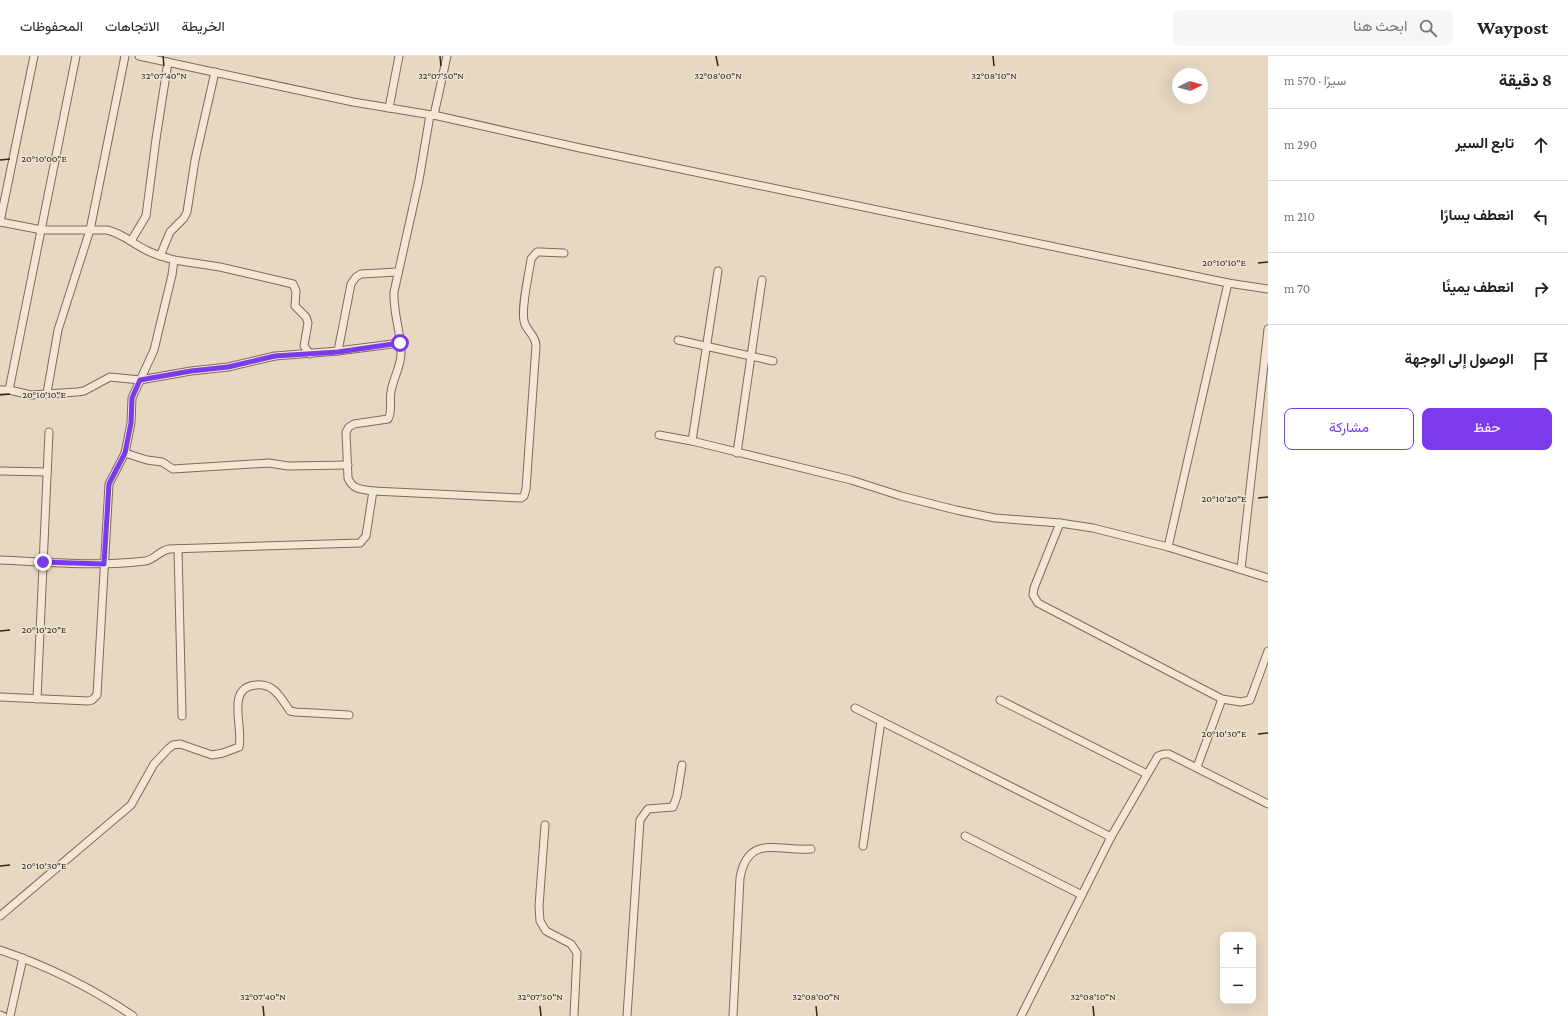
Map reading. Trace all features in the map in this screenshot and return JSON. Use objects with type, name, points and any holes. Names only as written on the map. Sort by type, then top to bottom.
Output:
[{"type":"street","points":[[34,56],[0,222],[42,230],[90,230],[116,232],[146,250],[160,256],[174,260],[220,267],[293,284],[296,291],[295,306],[306,317],[308,323],[304,346],[310,354]]},
{"type":"street","points":[[9,390],[76,56]]},
{"type":"street","points":[[47,393],[58,330],[90,230],[125,56]]},
{"type":"street","points":[[139,56],[389,108],[432,115],[580,148],[1228,283],[1268,289]]},
{"type":"street","points":[[389,108],[399,56]]},
{"type":"street","points":[[446,56],[397,272],[393,303],[400,343],[401,360],[391,392],[389,417],[354,424],[349,427],[346,432],[348,478],[355,488],[373,491],[497,498],[521,498],[524,496],[526,488],[536,346],[535,338],[526,327],[524,314],[531,259],[537,252],[564,253]]},
{"type":"street","points":[[131,241],[146,216],[168,62]]},
{"type":"street","points":[[160,256],[170,232],[184,218],[187,212],[195,160],[216,72]]},
{"type":"street","points":[[0,697],[88,701],[98,695],[109,484],[125,453],[131,423],[132,398],[154,350],[174,260]]},
{"type":"street","points":[[692,441],[718,271]]},
{"type":"street","points":[[338,352],[351,284],[356,277],[360,274],[397,272]]},
{"type":"street","points":[[737,453],[762,280]]},
{"type":"street","points":[[1168,547],[1228,283]]},
{"type":"street","points":[[1240,570],[1268,328]]},
{"type":"street","points":[[678,340],[773,361]]},
{"type":"street","points":[[0,390],[9,390],[31,395],[84,391],[110,377],[140,380],[191,371],[228,367],[275,356],[338,352],[400,343]]},
{"type":"street","points":[[37,698],[49,432]]},
{"type":"street","points":[[659,435],[692,441],[851,480],[901,496],[956,510],[996,518],[1060,523],[1093,528],[1168,547],[1268,578]]},
{"type":"street","points":[[125,453],[147,460],[162,462],[173,468],[269,463],[288,466],[348,465]]},
{"type":"street","points":[[0,471],[47,472]]},
{"type":"street","points":[[0,560],[104,564],[146,561],[150,560],[164,550],[360,543],[366,536],[373,491]]},
{"type":"street","points":[[1060,523],[1034,588],[1035,599],[1038,603],[1222,699],[1241,702],[1250,700],[1268,651]]},
{"type":"street","points":[[178,549],[182,716]]},
{"type":"street","points":[[0,916],[131,804],[154,764],[168,748],[180,744],[212,755],[223,753],[239,747],[237,701],[243,689],[249,685],[262,684],[274,688],[290,710],[295,712],[349,715]]},
{"type":"street","points":[[1197,767],[1222,699]]},
{"type":"street","points":[[1000,700],[1147,774]]},
{"type":"street","points":[[855,708],[1111,837]]},
{"type":"street","points":[[863,846],[881,721]]},
{"type":"street","points":[[1021,1016],[1111,837],[1155,759],[1164,754],[1197,767],[1268,804]]},
{"type":"street","points":[[627,1016],[640,820],[648,809],[673,807],[677,796],[682,766]]},
{"type":"street","points":[[545,825],[539,914],[546,931],[571,944],[577,953],[574,1016]]},
{"type":"street","points":[[965,836],[1082,895]]},
{"type":"street","points":[[733,1016],[740,878],[744,861],[755,850],[763,847],[811,849]]},
{"type":"street","points":[[0,950],[23,958],[84,986],[133,1016]]},
{"type":"street","points":[[10,1016],[23,958]]},
{"type":"route","points":[[43,562],[104,564],[109,484],[121,463],[128,444],[132,398],[140,380],[191,371],[228,367],[275,356],[338,352],[400,343]]}]
